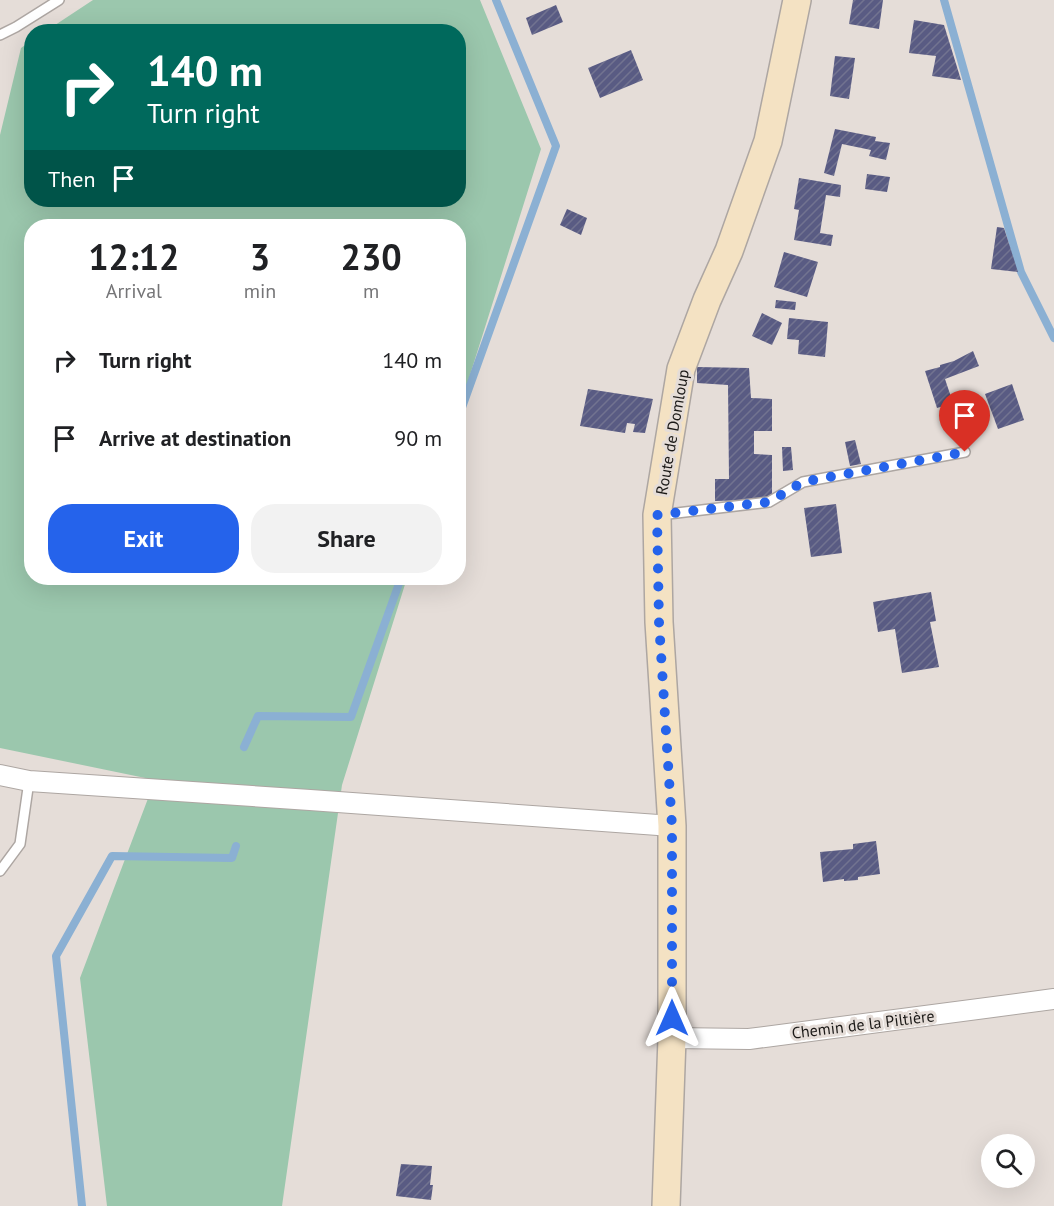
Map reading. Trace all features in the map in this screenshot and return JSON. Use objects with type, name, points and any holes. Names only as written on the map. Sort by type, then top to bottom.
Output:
[{"type":"street","name":"Route de Domloup","points":[[666,1206],[672,1038],[672,826],[659,622],[657,515],[681,369],[707,300],[729,251],[768,141],[797,0]]},
{"type":"street","points":[[0,775],[29,781],[672,826]]},
{"type":"street","name":"Chemin de la Piltière","points":[[672,1038],[749,1039],[1054,999]]},
{"type":"lane","points":[[0,35],[59,0]]},
{"type":"lane","points":[[657,515],[769,502],[803,482],[965,452]]},
{"type":"lane","points":[[0,871],[20,844],[29,781]]},
{"type":"green space","points":[[93,0],[480,0],[541,149],[466,388],[466,219],[24,219],[24,585],[405,585],[342,785],[282,1206],[107,1206],[80,978],[155,780],[0,748],[0,135],[21,48],[24,46],[24,207],[466,207],[466,24],[57,24]]},
{"type":"building","points":[[853,0],[883,0],[879,29],[849,24]]},
{"type":"building","points":[[556,5],[563,22],[532,35],[526,18]]},
{"type":"building","points":[[914,20],[944,25],[961,80],[932,76],[936,56],[909,53]]},
{"type":"building","points":[[631,50],[643,80],[600,98],[588,68]]},
{"type":"building","points":[[835,56],[855,58],[849,99],[830,96]]},
{"type":"building","points":[[835,129],[876,137],[875,141],[890,143],[886,160],[869,156],[871,150],[842,144],[834,176],[824,173]]},
{"type":"building","points":[[867,174],[890,177],[887,192],[865,189]]},
{"type":"building","points":[[799,178],[841,185],[840,197],[826,195],[820,233],[833,235],[831,246],[794,240],[799,210],[794,209]]},
{"type":"building","points":[[567,209],[587,218],[581,235],[560,225]]},
{"type":"building","points":[[997,227],[1004,228],[1018,272],[991,269]]},
{"type":"building","points":[[784,252],[818,262],[807,297],[774,287]]},
{"type":"building","points":[[776,300],[796,302],[795,310],[775,308]]},
{"type":"building","points":[[762,313],[782,323],[772,345],[752,336]]},
{"type":"building","points":[[789,318],[828,322],[825,357],[798,354],[799,340],[787,339]]},
{"type":"building","points":[[973,351],[979,366],[945,379],[953,403],[937,408],[925,371],[940,367]]},
{"type":"building","points":[[697,367],[749,368],[751,398],[772,399],[772,431],[754,431],[754,454],[772,455],[772,497],[755,500],[715,501],[715,479],[729,479],[728,385],[697,383]]},
{"type":"building","points":[[1012,384],[1024,420],[998,429],[985,394]]},
{"type":"building","points":[[588,389],[653,399],[645,433],[633,432],[635,424],[627,423],[625,433],[580,426]]},
{"type":"building","points":[[855,440],[861,464],[850,466],[845,442]]},
{"type":"building","points":[[782,447],[791,447],[793,470],[783,471]]},
{"type":"building","points":[[836,504],[842,553],[811,557],[804,508]]},
{"type":"building","points":[[931,592],[936,621],[930,622],[939,667],[902,673],[895,629],[878,632],[873,602]]},
{"type":"building","points":[[876,841],[880,874],[858,877],[858,880],[823,882],[820,852],[853,849],[853,844]]},
{"type":"building","points":[[401,1164],[432,1166],[431,1200],[396,1196]]},
{"type":"waterway","points":[[466,397],[556,146],[496,0]]},
{"type":"waterway","points":[[944,0],[1021,272],[1054,338]]},
{"type":"waterway","points":[[244,747],[258,716],[351,717],[398,585]]},
{"type":"waterway","points":[[82,1206],[56,956],[112,856],[232,858],[236,846]]},
{"type":"route","points":[[672,1018],[672,826],[659,622],[657,515],[769,502],[803,482],[965,452]]}]
